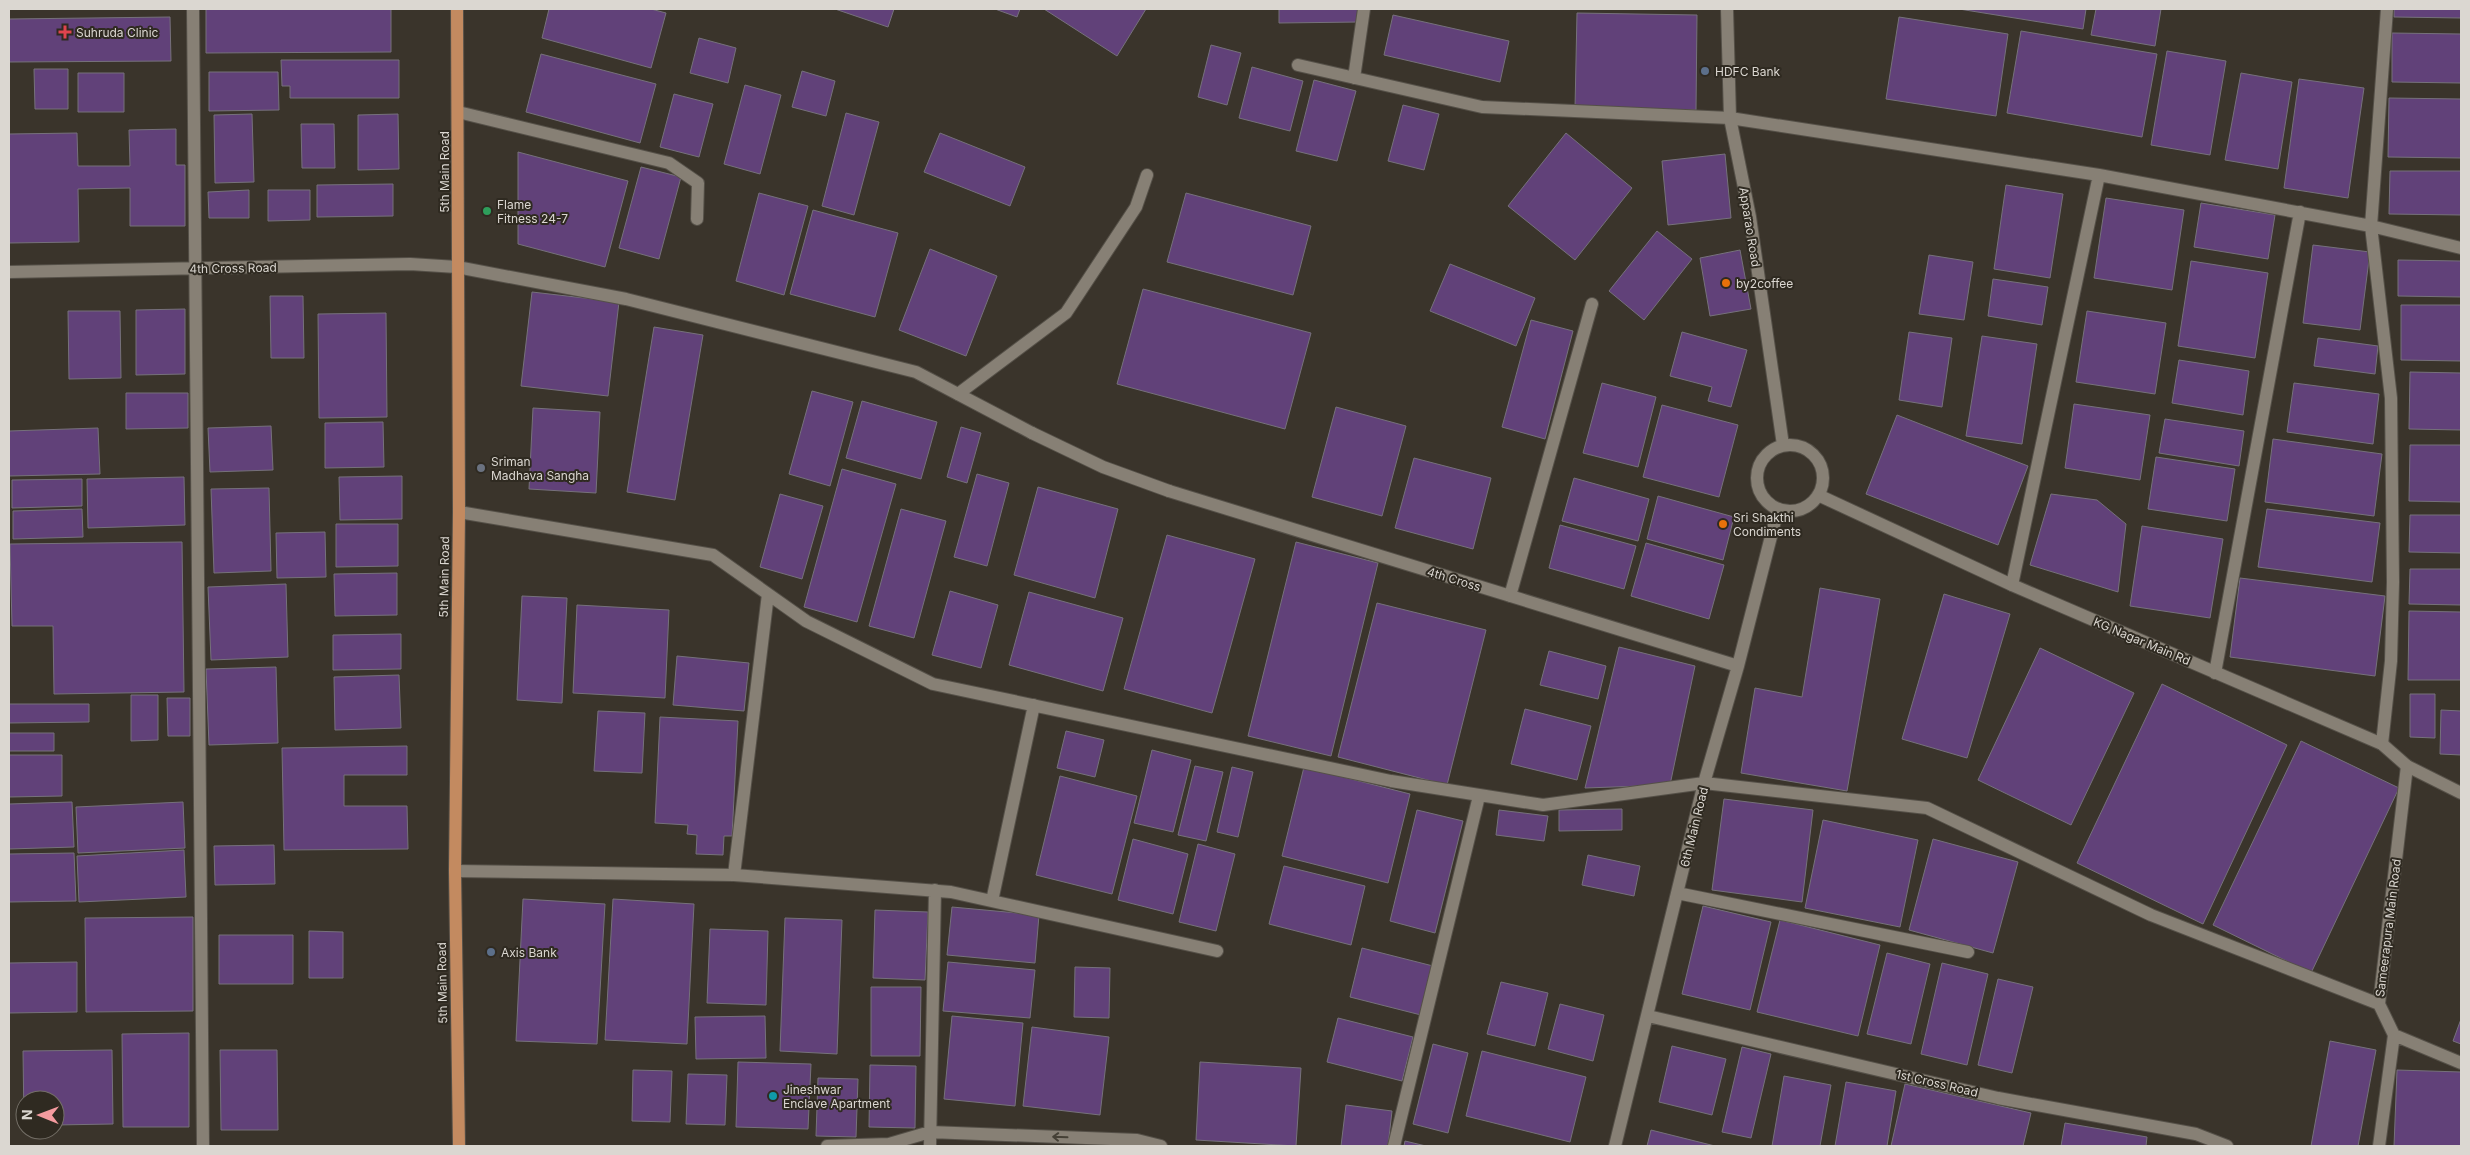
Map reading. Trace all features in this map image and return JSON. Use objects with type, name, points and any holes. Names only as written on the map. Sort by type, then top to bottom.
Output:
[{"type":"main road","name":"5th Main Road","points":[[457,9],[459,512],[454,871],[459,1146]]},
{"type":"street","points":[[193,9],[203,1146]]},
{"type":"street","points":[[1354,78],[1364,9]]},
{"type":"street","name":"Apparao Road","points":[[1727,9],[1730,118],[1750,217],[1783,445]]},
{"type":"street","points":[[2382,744],[2391,662],[2393,592],[2391,398],[2372,226],[2387,9]]},
{"type":"street","points":[[1298,65],[1482,107],[1730,118],[2099,175],[2372,226],[2461,248]]},
{"type":"street","points":[[458,112],[669,163],[698,183],[697,219]]},
{"type":"street","points":[[958,394],[1066,313],[1136,207],[1146,175]]},
{"type":"street","points":[[2012,586],[2099,175]]},
{"type":"street","points":[[2215,673],[2300,212]]},
{"type":"street","name":"4th Cross Road","points":[[9,272],[410,264],[457,266],[626,300],[916,372],[958,394]]},
{"type":"street","points":[[1510,596],[1592,304]]},
{"type":"street","name":"4th Cross","points":[[958,394],[1032,433],[1103,467],[1169,491],[1738,666]]},
{"type":"street","points":[[1783,445],[1803,448],[1812,453],[1819,462],[1822,478],[1818,495],[1811,503],[1801,509],[1790,511],[1778,509],[1769,504],[1762,496],[1757,476],[1759,465],[1772,449],[1783,445]]},
{"type":"street","name":"KG Nagar Main Rd","points":[[1818,495],[2012,586],[2382,744],[2407,766],[2461,794]]},
{"type":"street","name":"6th Main Road","points":[[1615,1146],[1704,783],[1738,666],[1778,509]]},
{"type":"street","points":[[459,512],[713,555],[806,621],[933,684],[1391,781],[1543,805],[1704,783],[1927,808],[2151,915],[2379,1004]]},
{"type":"street","points":[[734,875],[768,594]]},
{"type":"street","points":[[992,901],[1034,705]]},
{"type":"street","name":"Sameerapura Main Road","points":[[2394,1035],[2379,1004],[2407,766]]},
{"type":"street","points":[[1394,1146],[1479,796]]},
{"type":"street","points":[[454,871],[734,875],[935,890],[1217,951]]},
{"type":"street","points":[[930,1146],[935,890]]},
{"type":"street","points":[[1678,893],[1968,952]]},
{"type":"street","name":"1st Cross Road","points":[[1648,1016],[1998,1098],[2196,1134],[2227,1146]]},
{"type":"street","points":[[2379,1146],[2394,1035],[2461,1063]]},
{"type":"street","points":[[827,1146],[889,1144],[930,1132],[1137,1143],[1160,1146]]},
{"type":"building","points":[[206,9],[391,9],[391,52],[206,53]]},
{"type":"building","points":[[549,9],[651,9],[666,13],[651,68],[542,38]]},
{"type":"building","points":[[835,9],[894,9],[888,27]]},
{"type":"building","points":[[995,9],[1020,9],[1017,17]]},
{"type":"building","points":[[1044,9],[1146,9],[1117,56]]},
{"type":"building","points":[[1279,9],[1360,9],[1360,22],[1279,23]]},
{"type":"building","points":[[1959,9],[2086,9],[2083,29]]},
{"type":"building","points":[[2096,9],[2161,9],[2155,46],[2091,35]]},
{"type":"building","points":[[2394,9],[2461,9],[2461,18],[2394,17]]},
{"type":"building","points":[[1577,13],[1697,15],[1696,110],[1575,108]]},
{"type":"building","points":[[1393,15],[1509,41],[1500,82],[1384,55]]},
{"type":"building","points":[[170,17],[171,61],[9,62],[9,19]]},
{"type":"building","points":[[1899,17],[2008,34],[1996,116],[1886,99]]},
{"type":"building","points":[[2021,31],[2157,54],[2142,137],[2007,113]]},
{"type":"building","points":[[2392,33],[2461,34],[2461,83],[2392,82]]},
{"type":"building","points":[[699,38],[736,48],[728,83],[690,73]]},
{"type":"building","points":[[1211,45],[1241,53],[1227,105],[1198,97]]},
{"type":"building","points":[[2167,51],[2226,61],[2210,155],[2151,145]]},
{"type":"building","points":[[541,54],[656,84],[640,143],[526,112]]},
{"type":"building","points":[[281,60],[399,60],[399,98],[290,98],[290,86],[282,86]]},
{"type":"building","points":[[1252,67],[1303,81],[1290,131],[1239,118]]},
{"type":"building","points":[[34,69],[68,69],[68,109],[35,109]]},
{"type":"building","points":[[802,71],[835,81],[826,116],[792,107]]},
{"type":"building","points":[[209,72],[278,72],[279,110],[209,111]]},
{"type":"building","points":[[78,73],[124,73],[124,112],[78,112]]},
{"type":"building","points":[[2241,73],[2292,82],[2278,169],[2225,160]]},
{"type":"building","points":[[2299,79],[2364,88],[2348,198],[2284,188]]},
{"type":"building","points":[[1314,80],[1356,91],[1337,161],[1296,151]]},
{"type":"building","points":[[745,85],[781,95],[760,174],[724,164]]},
{"type":"building","points":[[674,94],[713,104],[699,157],[660,147]]},
{"type":"building","points":[[2389,98],[2461,99],[2461,158],[2388,157]]},
{"type":"building","points":[[1403,105],[1439,114],[1424,170],[1388,161]]},
{"type":"building","points":[[846,113],[879,122],[854,215],[822,206]]},
{"type":"building","points":[[252,114],[254,182],[215,183],[214,115]]},
{"type":"building","points":[[398,114],[399,169],[358,170],[358,115]]},
{"type":"building","points":[[301,124],[334,124],[335,168],[302,168]]},
{"type":"building","points":[[176,129],[176,165],[185,165],[185,226],[130,226],[130,188],[78,189],[79,242],[9,243],[9,134],[77,133],[78,166],[130,166],[129,130]]},
{"type":"building","points":[[940,133],[1025,167],[1010,206],[924,172]]},
{"type":"building","points":[[1566,133],[1632,188],[1575,260],[1508,206]]},
{"type":"building","points":[[518,152],[628,181],[605,267],[518,244]]},
{"type":"building","points":[[1725,154],[1731,218],[1668,225],[1662,161]]},
{"type":"building","points":[[641,167],[681,177],[659,259],[619,248]]},
{"type":"building","points":[[2390,171],[2461,171],[2461,215],[2389,214]]},
{"type":"building","points":[[393,184],[393,216],[317,217],[317,185]]},
{"type":"building","points":[[2006,185],[2063,194],[2050,278],[1994,269]]},
{"type":"building","points":[[249,190],[249,218],[209,218],[208,192]]},
{"type":"building","points":[[268,190],[310,190],[310,220],[268,221]]},
{"type":"building","points":[[759,193],[808,206],[784,295],[736,281]]},
{"type":"building","points":[[1186,193],[1311,226],[1293,295],[1167,262]]},
{"type":"building","points":[[2106,198],[2184,210],[2172,290],[2094,278]]},
{"type":"building","points":[[2201,203],[2275,215],[2268,259],[2194,247]]},
{"type":"building","points":[[813,210],[898,233],[875,317],[790,294]]},
{"type":"building","points":[[1657,231],[1692,259],[1644,320],[1609,291]]},
{"type":"building","points":[[2313,245],[2370,252],[2360,330],[2303,323]]},
{"type":"building","points":[[930,249],[997,276],[966,356],[899,330]]},
{"type":"building","name":"by2coffee","points":[[1740,250],[1751,309],[1710,316],[1700,258]]},
{"type":"building","points":[[1929,255],[1973,262],[1964,320],[1919,314]]},
{"type":"building","points":[[2398,260],[2461,261],[2461,297],[2398,296]]},
{"type":"building","points":[[2191,261],[2268,273],[2255,358],[2178,346]]},
{"type":"building","points":[[1450,264],[1535,298],[1516,346],[1430,311]]},
{"type":"building","points":[[1993,279],[2048,287],[2042,325],[1988,316]]},
{"type":"building","points":[[1143,289],[1311,333],[1285,429],[1117,384]]},
{"type":"building","points":[[532,292],[619,302],[608,396],[521,386]]},
{"type":"building","points":[[270,296],[303,296],[304,358],[271,358]]},
{"type":"building","points":[[2401,305],[2461,305],[2461,361],[2401,360]]},
{"type":"building","points":[[185,309],[185,374],[136,375],[136,310]]},
{"type":"building","points":[[68,311],[120,311],[121,378],[69,379]]},
{"type":"building","points":[[2087,311],[2166,323],[2155,394],[2076,382]]},
{"type":"building","points":[[386,313],[387,417],[319,418],[318,314]]},
{"type":"building","points":[[1531,320],[1573,331],[1545,439],[1502,427]]},
{"type":"building","points":[[654,327],[703,335],[675,500],[627,492]]},
{"type":"building","points":[[1682,332],[1747,350],[1731,407],[1708,401],[1712,387],[1670,376]]},
{"type":"building","points":[[1909,332],[1952,338],[1942,407],[1899,400]]},
{"type":"building","points":[[1982,336],[2037,344],[2022,444],[1966,436]]},
{"type":"building","points":[[2318,338],[2378,346],[2375,374],[2314,366]]},
{"type":"building","points":[[2179,360],[2249,371],[2243,415],[2172,403]]},
{"type":"building","points":[[2410,372],[2461,373],[2461,430],[2409,429]]},
{"type":"building","points":[[1602,383],[1656,397],[1638,467],[1583,453]]},
{"type":"building","points":[[2294,383],[2379,394],[2373,444],[2287,432]]},
{"type":"building","points":[[812,391],[853,402],[830,486],[789,474]]},
{"type":"building","points":[[126,393],[188,393],[188,428],[126,429]]},
{"type":"building","points":[[862,401],[937,422],[921,479],[846,458]]},
{"type":"building","points":[[2074,404],[2150,415],[2140,480],[2065,468]]},
{"type":"building","points":[[1662,405],[1738,425],[1719,497],[1643,477]]},
{"type":"building","points":[[1336,407],[1406,426],[1382,516],[1312,497]]},
{"type":"building","points":[[533,408],[600,412],[596,493],[529,489]]},
{"type":"building","points":[[1897,415],[2028,466],[1998,545],[1866,494]]},
{"type":"building","points":[[2165,419],[2244,431],[2239,466],[2159,453]]},
{"type":"building","points":[[383,422],[384,467],[325,468],[325,423]]},
{"type":"building","points":[[271,426],[273,470],[210,472],[208,428]]},
{"type":"building","points":[[961,427],[981,433],[967,483],[947,477]]},
{"type":"building","points":[[98,428],[100,474],[9,476],[9,431]]},
{"type":"building","points":[[2273,439],[2382,454],[2374,516],[2265,502]]},
{"type":"building","points":[[2410,445],[2461,445],[2461,502],[2409,501]]},
{"type":"building","points":[[2156,457],[2235,469],[2227,521],[2148,509]]},
{"type":"building","points":[[1414,458],[1491,478],[1473,549],[1395,528]]},
{"type":"building","points":[[842,469],[896,484],[857,622],[804,607]]},
{"type":"building","points":[[977,474],[1009,483],[987,566],[954,557]]},
{"type":"building","points":[[402,476],[402,519],[340,520],[339,477]]},
{"type":"building","points":[[184,477],[185,525],[88,528],[87,479]]},
{"type":"building","points":[[1574,478],[1649,499],[1638,541],[1562,521]]},
{"type":"building","points":[[82,479],[82,506],[12,508],[12,480]]},
{"type":"building","points":[[1038,487],[1118,509],[1095,598],[1014,575]]},
{"type":"building","points":[[269,488],[271,571],[214,573],[211,489]]},
{"type":"building","points":[[780,494],[823,506],[802,579],[760,567]]},
{"type":"building","points":[[2051,494],[2097,500],[2126,524],[2118,592],[2030,565]]},
{"type":"building","points":[[1658,496],[1734,517],[1723,560],[1647,539]]},
{"type":"building","points":[[82,509],[83,537],[13,539],[13,511]]},
{"type":"building","points":[[901,509],[946,521],[914,638],[869,626]]},
{"type":"building","points":[[2267,509],[2380,523],[2372,582],[2258,567]]},
{"type":"building","points":[[2410,515],[2461,515],[2461,553],[2409,552]]},
{"type":"building","points":[[336,524],[398,524],[398,566],[336,567]]},
{"type":"building","points":[[1560,525],[1636,546],[1624,589],[1549,568]]},
{"type":"building","points":[[2142,526],[2223,539],[2210,618],[2130,606]]},
{"type":"building","points":[[325,532],[326,577],[277,578],[276,533]]},
{"type":"building","points":[[1167,535],[1255,559],[1212,713],[1124,689]]},
{"type":"building","points":[[182,542],[184,692],[54,694],[53,626],[12,626],[10,544]]},
{"type":"building","points":[[1296,542],[1378,563],[1331,756],[1248,736]]},
{"type":"building","points":[[1646,543],[1724,565],[1709,619],[1631,596]]},
{"type":"building","points":[[2410,569],[2461,569],[2461,605],[2409,604]]},
{"type":"building","points":[[397,573],[397,615],[335,616],[334,574]]},
{"type":"building","points":[[2240,578],[2385,596],[2375,676],[2230,657]]},
{"type":"building","points":[[286,584],[288,657],[211,660],[208,587]]},
{"type":"building","points":[[1820,588],[1880,599],[1847,791],[1741,773],[1755,688],[1802,697]]},
{"type":"building","points":[[950,591],[998,605],[981,668],[932,655]]},
{"type":"building","points":[[1029,592],[1123,618],[1103,691],[1009,665]]},
{"type":"building","points":[[1944,594],[2010,614],[1967,758],[1902,739]]},
{"type":"building","points":[[522,596],[567,598],[562,703],[517,700]]},
{"type":"building","points":[[1377,603],[1486,630],[1447,785],[1338,757]]},
{"type":"building","points":[[577,605],[669,610],[665,698],[573,693]]},
{"type":"building","points":[[2409,611],[2461,612],[2461,680],[2408,680]]},
{"type":"building","points":[[401,634],[401,669],[333,670],[333,635]]},
{"type":"building","points":[[1619,647],[1695,666],[1670,785],[1585,788]]},
{"type":"building","points":[[2040,648],[2134,693],[2071,825],[1978,780]]},
{"type":"building","points":[[1549,651],[1606,666],[1598,699],[1540,685]]},
{"type":"building","points":[[677,656],[749,663],[744,711],[673,705]]},
{"type":"building","points":[[276,667],[278,743],[209,745],[206,669]]},
{"type":"building","points":[[399,675],[401,728],[335,730],[334,677]]},
{"type":"building","points":[[2162,684],[2287,745],[2203,924],[2077,863]]},
{"type":"building","points":[[2410,694],[2435,694],[2435,738],[2410,737]]},
{"type":"building","points":[[131,695],[158,695],[158,740],[131,741]]},
{"type":"building","points":[[167,698],[190,698],[190,736],[168,736]]},
{"type":"building","points":[[9,704],[89,704],[89,722],[9,723]]},
{"type":"building","points":[[1525,709],[1591,726],[1577,780],[1511,764]]},
{"type":"building","points":[[2441,710],[2461,711],[2461,755],[2440,754]]},
{"type":"building","points":[[598,711],[645,713],[642,773],[594,771]]},
{"type":"building","points":[[660,717],[738,721],[732,836],[724,836],[723,855],[696,854],[697,835],[687,834],[688,825],[655,823]]},
{"type":"building","points":[[1066,731],[1104,740],[1095,777],[1057,768]]},
{"type":"building","points":[[9,733],[54,733],[54,751],[9,751]]},
{"type":"building","points":[[2301,741],[2399,788],[2311,973],[2213,925]]},
{"type":"building","points":[[407,746],[407,775],[344,775],[344,806],[407,806],[408,849],[284,850],[282,748]]},
{"type":"building","points":[[1152,750],[1191,760],[1173,832],[1134,823]]},
{"type":"building","points":[[9,755],[62,755],[62,796],[9,797]]},
{"type":"building","points":[[1195,766],[1223,772],[1206,841],[1178,835]]},
{"type":"building","points":[[1232,767],[1253,772],[1238,837],[1217,832]]},
{"type":"building","points":[[1304,767],[1410,794],[1388,883],[1282,856]]},
{"type":"building","points":[[1060,776],[1137,796],[1112,894],[1036,875]]},
{"type":"building","points":[[1724,799],[1813,810],[1802,902],[1712,890]]},
{"type":"building","points":[[72,802],[74,847],[9,849],[9,804]]},
{"type":"building","points":[[183,802],[185,848],[78,853],[76,807]]},
{"type":"building","points":[[1622,809],[1622,830],[1559,831],[1559,810]]},
{"type":"building","points":[[1417,810],[1463,821],[1435,933],[1390,921]]},
{"type":"building","points":[[1499,810],[1548,816],[1544,841],[1496,835]]},
{"type":"building","points":[[1823,820],[1918,840],[1900,927],[1805,908]]},
{"type":"building","points":[[1133,839],[1188,854],[1173,914],[1118,900]]},
{"type":"building","points":[[1933,839],[2018,862],[1993,953],[1909,930]]},
{"type":"building","points":[[1198,844],[1235,854],[1216,931],[1179,922]]},
{"type":"building","points":[[274,845],[275,884],[215,885],[214,846]]},
{"type":"building","points":[[184,850],[186,897],[79,902],[77,856]]},
{"type":"building","points":[[74,853],[76,901],[9,902],[9,854]]},
{"type":"building","points":[[1588,855],[1640,866],[1634,896],[1582,885]]},
{"type":"building","points":[[1284,866],[1365,886],[1351,945],[1269,924]]},
{"type":"building","points":[[523,899],[605,904],[597,1044],[516,1041]]},
{"type":"building","points":[[613,899],[694,904],[687,1044],[605,1040]]},
{"type":"building","points":[[1703,906],[1771,922],[1750,1010],[1682,994]]},
{"type":"building","points":[[952,907],[1039,915],[1035,963],[947,955]]},
{"type":"building","points":[[875,910],[928,912],[925,980],[873,978]]},
{"type":"building","points":[[193,917],[193,1011],[86,1012],[85,918]]},
{"type":"building","points":[[785,918],[842,920],[837,1054],[780,1051]]},
{"type":"building","points":[[1780,920],[1880,945],[1858,1036],[1757,1012]]},
{"type":"building","points":[[710,929],[768,931],[766,1005],[707,1003]]},
{"type":"building","points":[[309,931],[343,932],[343,978],[309,978]]},
{"type":"building","points":[[219,935],[293,935],[293,984],[219,984]]},
{"type":"building","points":[[1362,948],[1433,966],[1421,1015],[1350,997]]},
{"type":"building","points":[[1887,953],[1930,964],[1911,1044],[1867,1034]]},
{"type":"building","points":[[77,962],[77,1012],[9,1013],[9,963]]},
{"type":"building","points":[[948,962],[1035,970],[1030,1018],[943,1011]]},
{"type":"building","points":[[1942,963],[1988,974],[1967,1065],[1921,1054]]},
{"type":"building","points":[[1075,967],[1110,968],[1109,1018],[1074,1017]]},
{"type":"building","points":[[1998,979],[2033,987],[2012,1073],[1978,1065]]},
{"type":"building","points":[[1501,982],[1548,993],[1535,1046],[1487,1034]]},
{"type":"building","points":[[871,987],[921,987],[920,1056],[871,1056]]},
{"type":"building","points":[[1560,1004],[1604,1015],[1593,1061],[1548,1049]]},
{"type":"building","points":[[765,1016],[766,1058],[696,1059],[695,1017]]},
{"type":"building","points":[[952,1016],[1023,1023],[1015,1106],[944,1099]]},
{"type":"building","points":[[1338,1018],[1413,1037],[1402,1081],[1327,1062]]},
{"type":"building","points":[[2461,1019],[2461,1044],[2453,1041]]},
{"type":"building","points":[[1032,1027],[1109,1037],[1100,1115],[1023,1106]]},
{"type":"building","points":[[189,1033],[189,1127],[123,1127],[122,1034]]},
{"type":"building","points":[[2330,1041],[2376,1050],[2358,1146],[2311,1146]]},
{"type":"building","points":[[1433,1044],[1468,1053],[1448,1133],[1413,1124]]},
{"type":"building","points":[[1672,1046],[1726,1059],[1712,1115],[1659,1102]]},
{"type":"building","points":[[1742,1047],[1771,1054],[1751,1138],[1722,1132]]},
{"type":"building","points":[[112,1050],[113,1124],[65,1125],[65,1090],[24,1090],[23,1051]]},
{"type":"building","points":[[220,1050],[277,1050],[278,1130],[221,1130]]},
{"type":"building","points":[[1482,1051],[1586,1077],[1570,1142],[1466,1116]]},
{"type":"building","name":"Jineshwar Enclave Apartment","points":[[738,1062],[811,1064],[808,1129],[736,1127]]},
{"type":"building","points":[[1200,1062],[1301,1068],[1296,1146],[1196,1140]]},
{"type":"building","points":[[870,1065],[916,1066],[915,1128],[869,1127]]},
{"type":"building","points":[[633,1070],[672,1071],[670,1122],[632,1121]]},
{"type":"building","points":[[2397,1070],[2461,1072],[2461,1146],[2394,1146]]},
{"type":"building","points":[[688,1074],[727,1075],[725,1125],[686,1124]]},
{"type":"building","points":[[1784,1076],[1831,1085],[1820,1146],[1772,1146]]},
{"type":"building","points":[[818,1078],[858,1079],[856,1137],[816,1136]]},
{"type":"building","points":[[1846,1082],[1896,1091],[1887,1146],[1835,1146]]},
{"type":"building","points":[[1905,1084],[2031,1113],[2023,1146],[1891,1146]]},
{"type":"building","points":[[1346,1105],[1392,1111],[1388,1146],[1341,1146]]},
{"type":"building","points":[[2065,1123],[2147,1137],[2146,1146],[2061,1146]]},
{"type":"building","points":[[1651,1130],[1715,1146],[1647,1146]]},
{"type":"building","points":[[1405,1141],[1426,1146],[1404,1146]]},
{"type":"place","name":"Suhruda Clinic","points":[[65,32]]},
{"type":"place","name":"HDFC Bank","points":[[1705,71]]},
{"type":"place","name":"Flame Fitness 24-7","points":[[487,211]]},
{"type":"place","name":"by2coffee","points":[[1726,283]]},
{"type":"place","name":"Sriman Madhava Sangha","points":[[481,468]]},
{"type":"place","name":"Sri Shakthi Condiments","points":[[1723,524]]},
{"type":"place","name":"Axis Bank","points":[[491,952]]},
{"type":"place","name":"Jineshwar Enclave Apartment","points":[[773,1096]]}]
